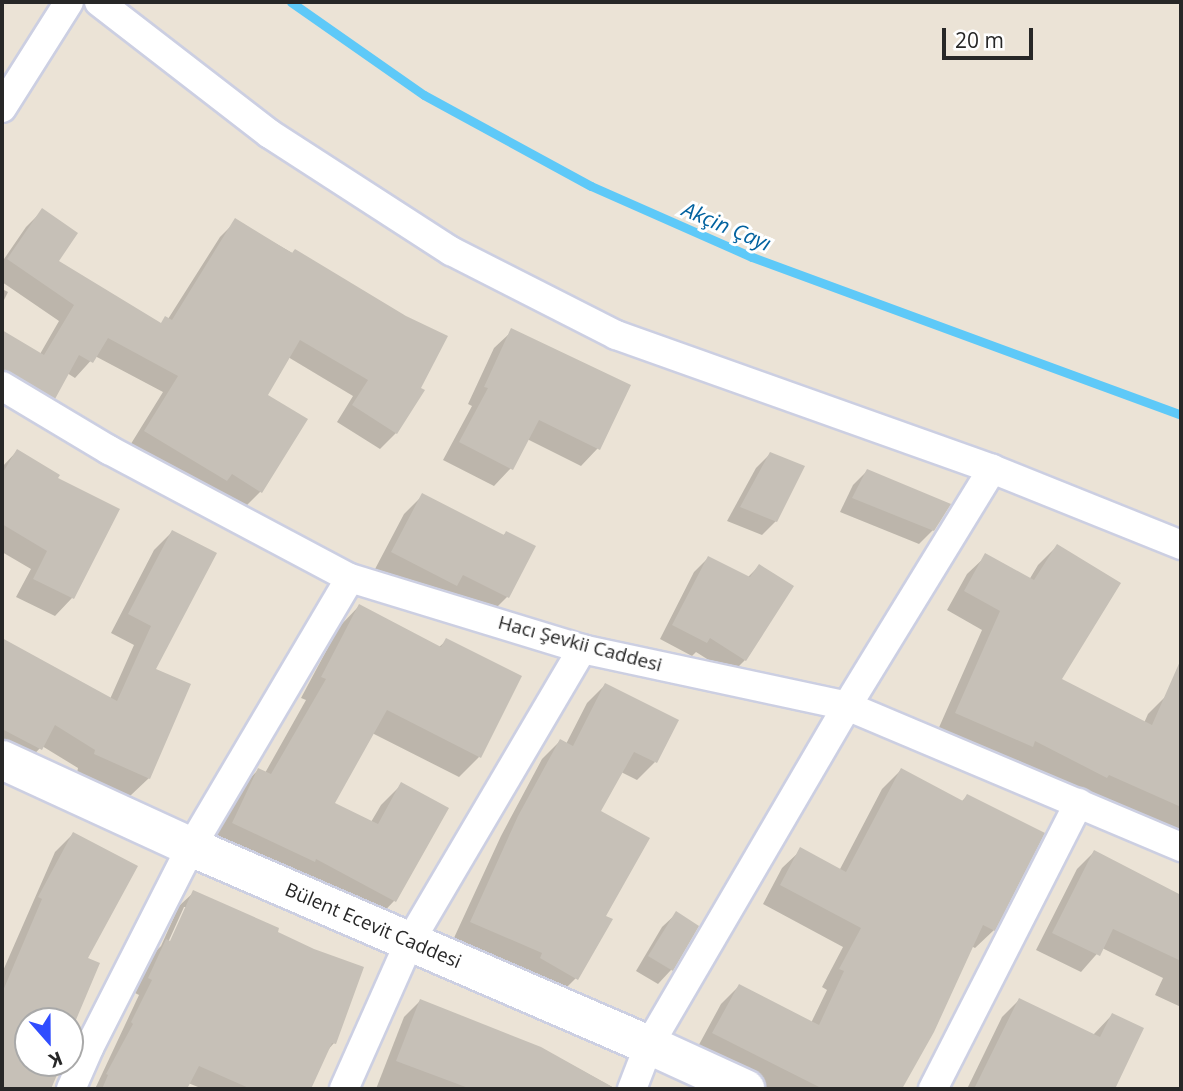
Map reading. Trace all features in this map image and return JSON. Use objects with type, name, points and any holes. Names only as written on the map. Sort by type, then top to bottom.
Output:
[{"type":"main road","name":"Bülent Ecevit Caddesi","points":[[2,760],[191,847],[745,1089]]},
{"type":"street","points":[[2,108],[69,2]]},
{"type":"street","points":[[99,2],[270,134],[452,251],[616,335],[992,469],[1181,545]]},
{"type":"street","name":"Hacı Şevkii Caddesi","points":[[2,386],[109,450],[350,578],[582,649],[847,706],[1181,847]]},
{"type":"street","points":[[632,1089],[649,1045],[847,706],[992,469]]},
{"type":"street","points":[[71,1089],[191,847],[350,578]]},
{"type":"street","points":[[344,1089],[409,943],[582,649]]},
{"type":"street","points":[[933,1089],[1079,803]]},
{"type":"building","points":[[42,208],[78,233],[59,261],[161,323],[165,316],[172,320],[235,218],[292,253],[295,249],[406,316],[448,336],[421,388],[425,390],[397,434],[352,405],[368,380],[300,340],[268,395],[308,419],[262,493],[232,474],[227,481],[144,431],[178,376],[108,338],[93,363],[79,355],[55,399],[2,369],[2,330],[44,355],[74,305],[7,259]]},
{"type":"building","points":[[511,328],[631,385],[600,450],[539,420],[513,470],[459,442],[488,388],[484,387]]},
{"type":"building","points":[[17,449],[60,475],[58,478],[120,509],[74,599],[33,579],[47,551],[2,524],[2,474]]},
{"type":"building","points":[[770,452],[805,466],[777,522],[740,507]]},
{"type":"building","points":[[867,469],[951,504],[934,531],[852,498]]},
{"type":"building","points":[[422,493],[504,535],[506,531],[536,546],[509,598],[463,575],[457,586],[391,552]]},
{"type":"building","points":[[172,530],[217,553],[156,669],[191,684],[150,779],[94,754],[95,750],[55,725],[42,750],[2,729],[2,638],[117,701],[151,626],[128,614]]},
{"type":"building","points":[[1057,544],[1121,583],[1062,679],[1152,725],[1181,659],[1181,807],[1109,775],[1107,778],[1035,741],[1033,747],[955,713],[1000,611],[964,591],[985,553],[1034,580]]},
{"type":"building","points":[[708,556],[750,577],[759,564],[794,586],[746,661],[710,638],[707,643],[672,625]]},
{"type":"building","points":[[359,604],[441,647],[446,638],[522,676],[481,758],[387,710],[335,803],[378,824],[401,782],[449,808],[396,902],[316,859],[315,862],[232,823],[258,768],[271,774],[326,679],[321,677]]},
{"type":"building","points":[[605,683],[679,720],[657,763],[634,752],[601,811],[650,838],[606,916],[613,919],[578,980],[540,958],[542,953],[470,922],[518,816],[560,739],[573,746]]},
{"type":"building","points":[[901,768],[963,801],[967,794],[1045,833],[995,931],[983,925],[934,1032],[902,1089],[823,1089],[712,1033],[739,984],[819,1025],[844,971],[839,969],[861,928],[780,885],[800,847],[846,872]]},
{"type":"building","points":[[73,832],[138,866],[88,958],[100,963],[81,1007],[14,1007],[14,1077],[56,1077],[51,1089],[2,1089],[2,993],[42,899],[38,897]]},
{"type":"building","points":[[1094,850],[1181,895],[1181,961],[1113,929],[1100,956],[1052,933]]},
{"type":"building","points":[[193,890],[279,928],[278,932],[314,949],[364,967],[336,1044],[332,1043],[311,1089],[251,1089],[199,1066],[187,1089],[102,1089],[108,1075],[106,1074],[133,1024],[131,1022],[152,980],[148,978],[166,939],[170,941]]},
{"type":"building","points":[[676,911],[699,926],[673,971],[648,956]]},
{"type":"building","points":[[1019,998],[1100,1037],[1112,1013],[1144,1028],[1115,1089],[974,1089]]},
{"type":"building","points":[[420,999],[541,1047],[616,1089],[471,1089],[396,1061]]},
{"type":"waterway","name":"Akçin Çayı","points":[[291,2],[424,95],[591,186],[752,257],[1181,415]]}]
